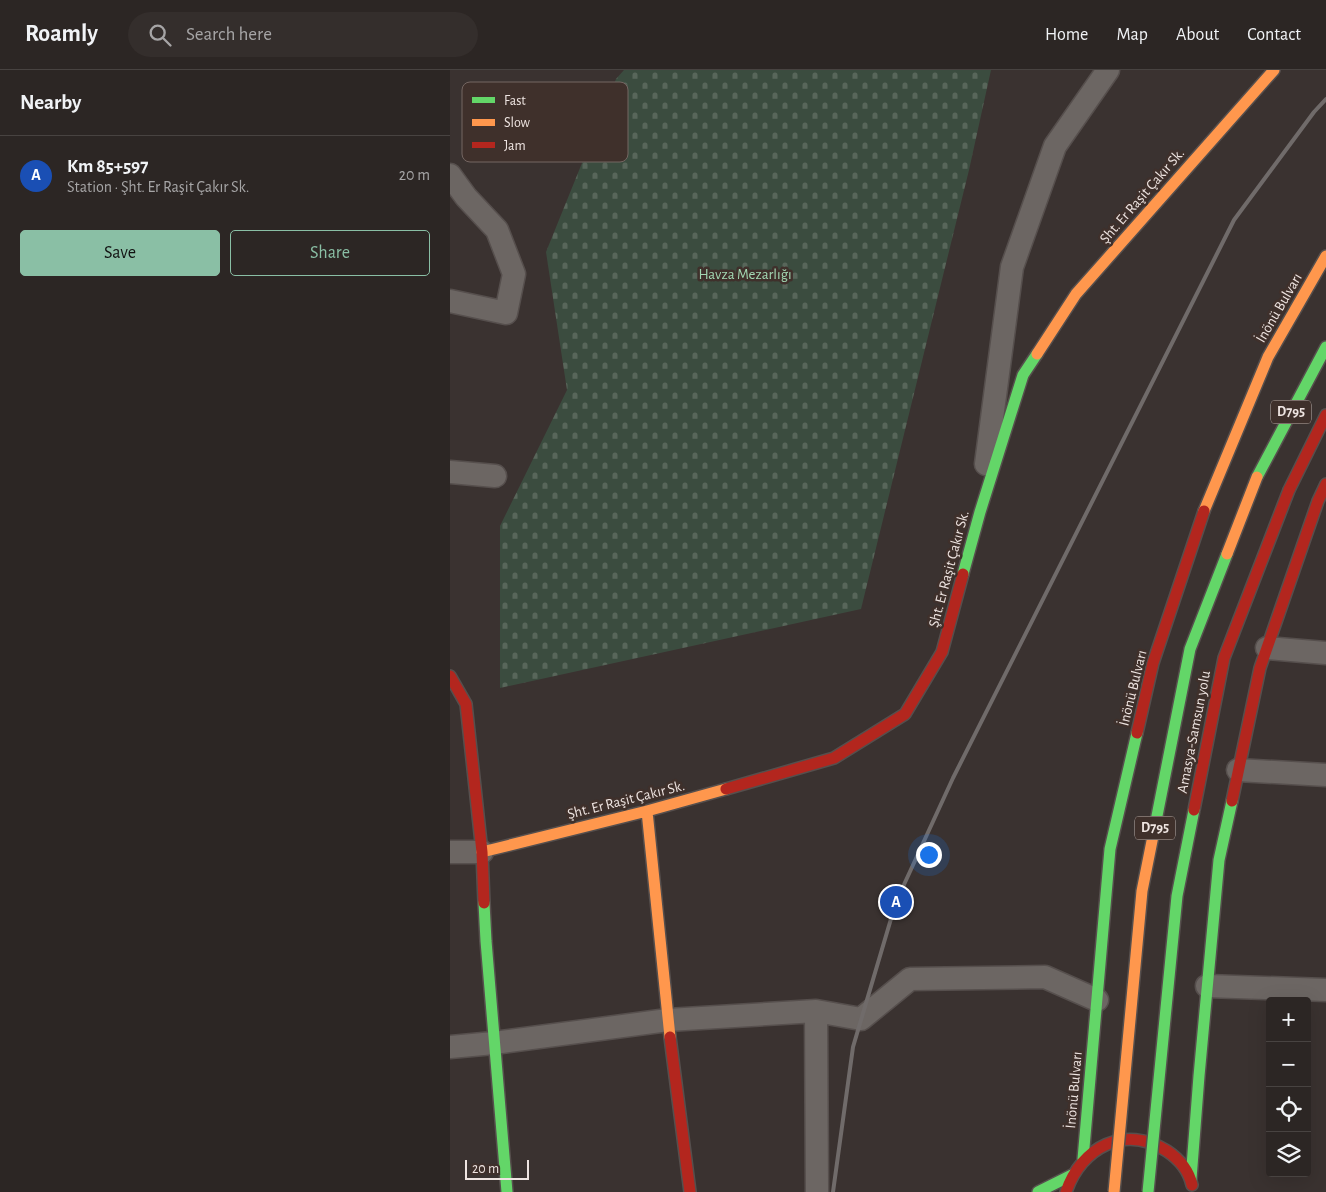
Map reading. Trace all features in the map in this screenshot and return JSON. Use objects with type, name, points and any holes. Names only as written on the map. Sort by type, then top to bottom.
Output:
[{"type":"main road","name":"Şht. Er Raşit Çakır Sk.","points":[[482,852],[647,811],[834,758],[905,714],[942,652],[980,512],[1023,375],[1076,294],[1274,70]]},
{"type":"main road","name":"İnönü Bulvarı","points":[[1083,1159],[1110,849],[1153,663],[1208,500],[1268,358],[1326,256]]},
{"type":"main road","name":"Amasya-Samsun yolu","points":[[1114,1192],[1142,892],[1190,649],[1257,477],[1326,347]]},
{"type":"main road","name":"Amasya-Samsun yolu","points":[[1148,1192],[1177,896],[1224,658],[1289,490],[1326,415]]},
{"type":"main road","points":[[1194,1192],[1191,1179],[1219,860],[1260,668],[1318,501],[1326,484]]},
{"type":"main road","points":[[450,676],[466,704],[482,852],[486,941],[507,1192]]},
{"type":"main road","points":[[647,811],[668,1020],[690,1192]]},
{"type":"main road","points":[[1066,1192],[1072,1174],[1083,1159],[1100,1146],[1121,1139],[1142,1140],[1163,1147],[1180,1161],[1191,1179]]},
{"type":"main road","points":[[1038,1192],[1072,1174]]},
{"type":"street","points":[[980,512],[1012,267],[1054,146],[1108,70]]},
{"type":"street","points":[[450,176],[466,197],[497,230],[514,274],[506,313],[450,301]]},
{"type":"street","points":[[450,472],[495,476]]},
{"type":"street","points":[[1267,648],[1326,653]]},
{"type":"street","points":[[1238,770],[1326,775]]},
{"type":"street","points":[[450,852],[482,852]]},
{"type":"street","points":[[450,1047],[668,1020],[816,1011],[861,1019],[910,980],[1045,977],[1097,1000]]},
{"type":"street","points":[[1207,986],[1326,990]]},
{"type":"street","points":[[816,1011],[817,1192]]},
{"type":"green space","name":"Havza Mezarlığı","points":[[624,70],[991,70],[969,170],[861,609],[500,688],[500,526],[567,390],[546,252],[582,162],[628,162],[628,82],[615,82]]},
{"type":"railway","points":[[833,1192],[853,1047],[896,902],[953,778],[1234,220],[1314,112],[1326,99]]},
{"type":"traffic: fast","points":[[1257,477],[1326,347]]},
{"type":"traffic: fast","points":[[963,574],[980,512],[1023,375],[1037,354]]},
{"type":"traffic: fast","points":[[1155,826],[1190,649],[1227,554]]},
{"type":"traffic: fast","points":[[1083,1159],[1110,849],[1137,733]]},
{"type":"traffic: fast","points":[[1191,1179],[1219,860],[1232,801]]},
{"type":"traffic: fast","points":[[1148,1192],[1177,896],[1194,810]]},
{"type":"traffic: fast","points":[[484,903],[507,1192]]},
{"type":"traffic: fast","points":[[1038,1192],[1072,1175]]},
{"type":"traffic: slow","points":[[1037,354],[1076,294],[1274,70]]},
{"type":"traffic: slow","points":[[1204,511],[1268,357],[1326,256]]},
{"type":"traffic: slow","points":[[1227,554],[1257,477]]},
{"type":"traffic: slow","points":[[482,852],[647,811],[726,789]]},
{"type":"traffic: slow","points":[[647,811],[670,1037]]},
{"type":"traffic: slow","points":[[1114,1192],[1142,891],[1155,826]]},
{"type":"traffic: jam","points":[[1289,490],[1326,415]]},
{"type":"traffic: jam","points":[[1232,801],[1260,668],[1318,501],[1326,484]]},
{"type":"traffic: jam","points":[[1194,810],[1224,658],[1289,490]]},
{"type":"traffic: jam","points":[[1137,733],[1153,663],[1204,511]]},
{"type":"traffic: jam","points":[[726,789],[834,758],[905,714],[942,652],[963,574]]},
{"type":"traffic: jam","points":[[450,676],[466,704],[482,852],[484,903]]},
{"type":"traffic: jam","points":[[670,1037],[690,1192]]},
{"type":"traffic: jam","points":[[1066,1192],[1073,1176],[1093,1152],[1106,1144],[1121,1140],[1151,1143],[1167,1151],[1183,1166],[1189,1175],[1192,1185]]},
{"type":"place","name":"Km 85+597","points":[[896,902]]}]
